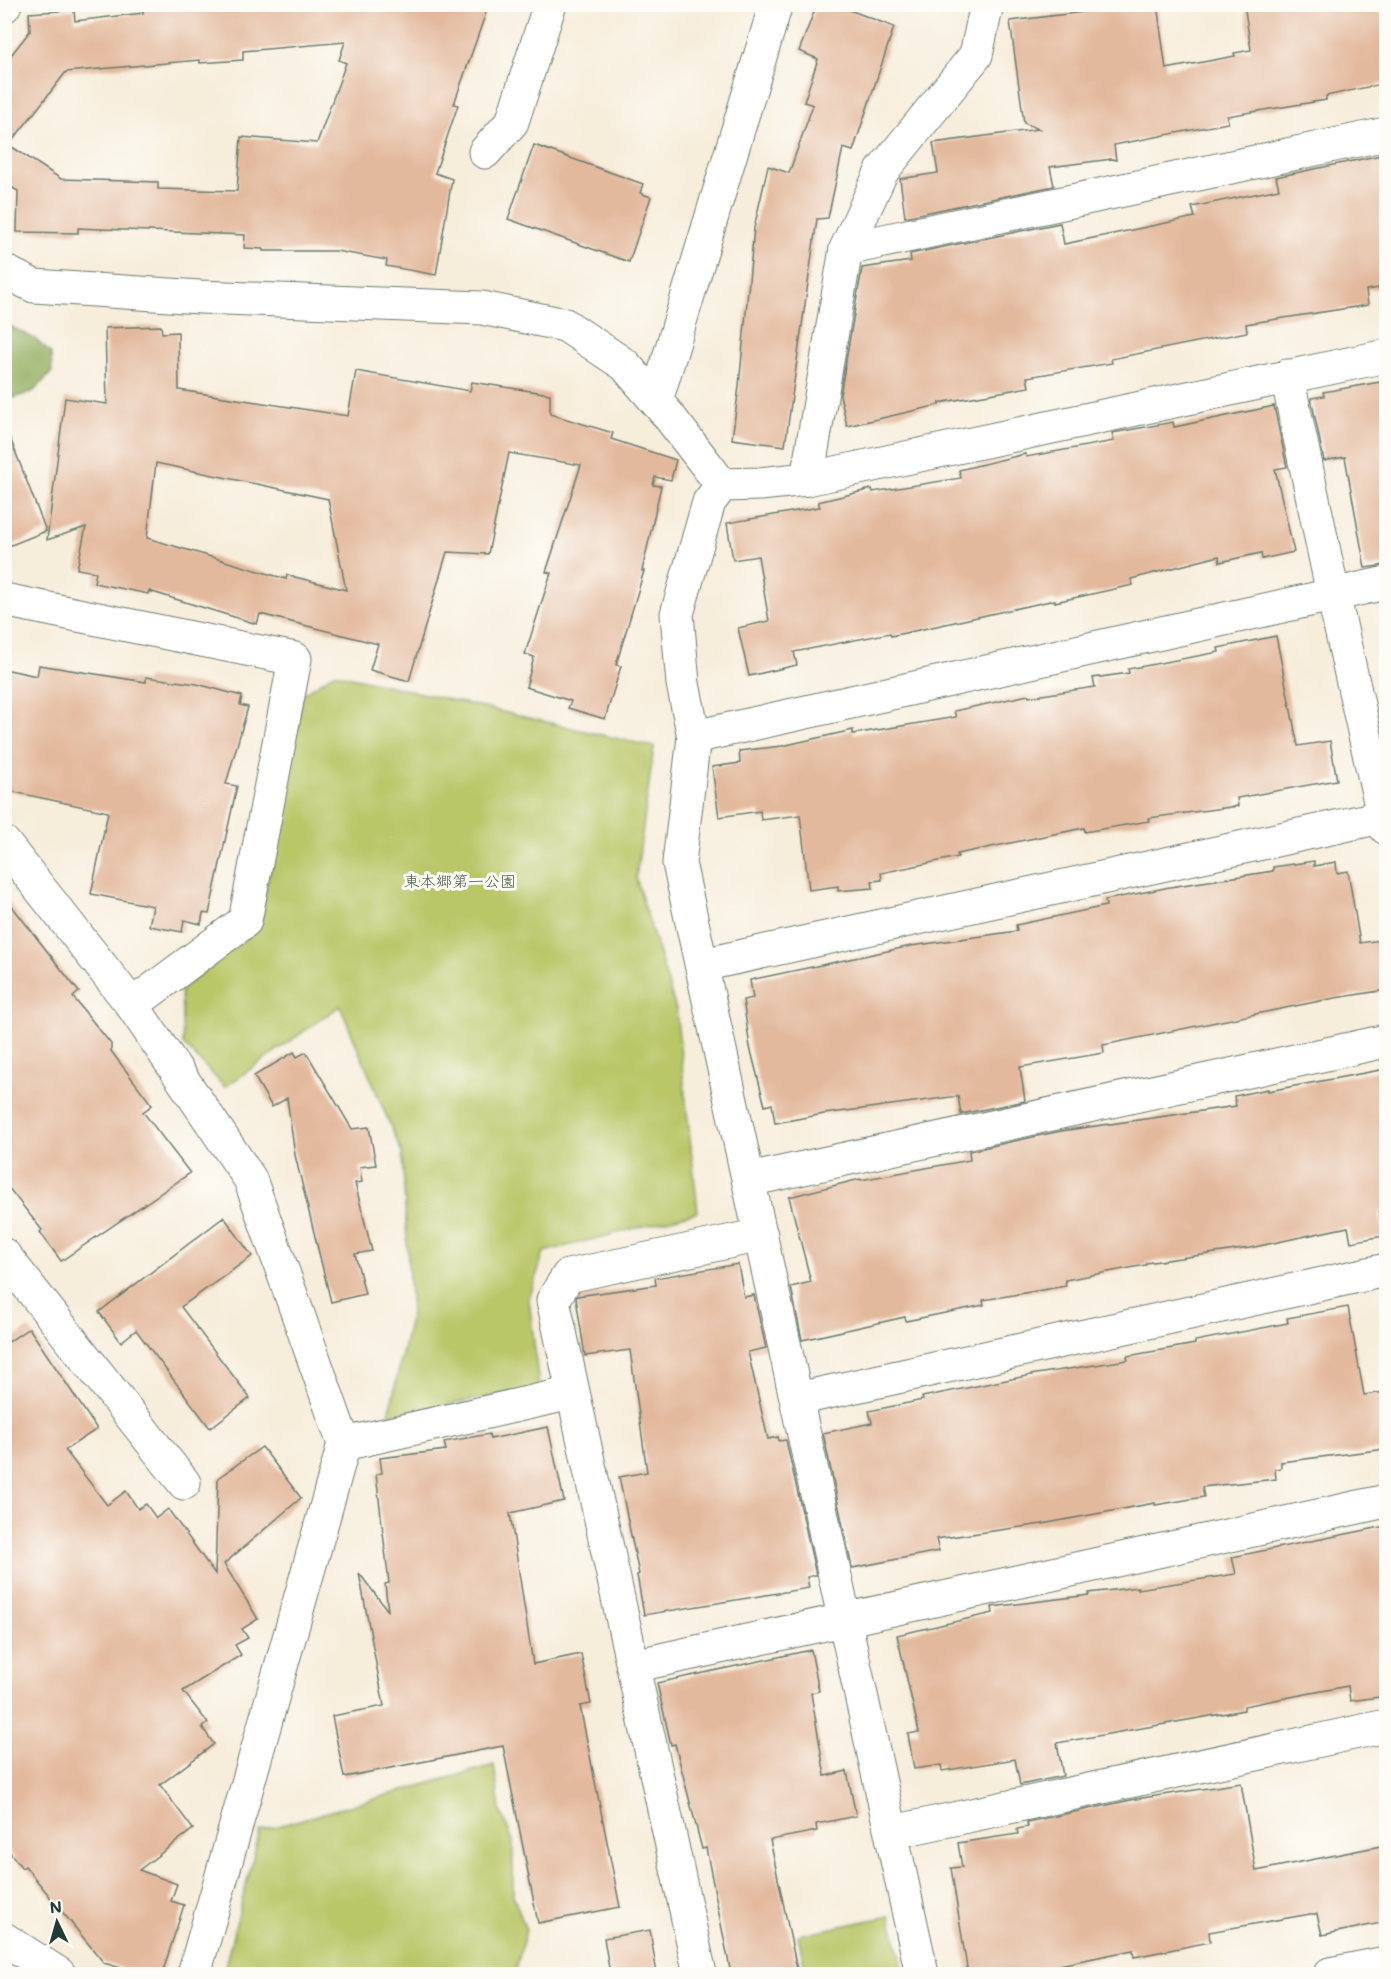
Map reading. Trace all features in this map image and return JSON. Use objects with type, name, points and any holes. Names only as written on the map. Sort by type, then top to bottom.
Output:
[{"type":"street","points":[[485,152],[512,122],[550,4]]},
{"type":"street","points":[[656,401],[776,4]]},
{"type":"street","points":[[807,479],[846,249],[882,171],[976,55],[987,4]]},
{"type":"street","points":[[846,249],[1386,134]]},
{"type":"street","points":[[4,271],[34,286],[200,297],[482,308],[565,326],[625,364],[722,485]]},
{"type":"street","points":[[722,485],[807,479],[1386,356]]},
{"type":"street","points":[[702,965],[1386,820],[1333,594],[1287,376]]},
{"type":"street","points":[[722,485],[709,502],[677,614],[683,684],[694,737],[679,862],[922,1974]]},
{"type":"street","points":[[694,737],[1386,583]]},
{"type":"street","points":[[4,600],[295,658],[246,921],[132,1005]]},
{"type":"street","points":[[4,843],[132,1005],[250,1179],[344,1444],[194,1974]]},
{"type":"street","points":[[749,1180],[1386,1041]]},
{"type":"street","points":[[700,1974],[553,1300],[568,1276],[761,1235]]},
{"type":"street","points":[[4,1255],[184,1483]]},
{"type":"street","points":[[797,1399],[1386,1270]]},
{"type":"street","points":[[344,1444],[572,1393]]},
{"type":"street","points":[[633,1666],[1386,1501]]},
{"type":"street","points":[[892,1832],[1386,1726]]},
{"type":"street","points":[[4,1938],[59,1974]]},
{"type":"street","points":[[1330,1974],[1386,1963]]},
{"type":"green space","points":[[4,323],[35,339],[51,353],[52,372],[34,391],[5,401]]},
{"type":"green space","name":"東本郷第一公園","points":[[334,673],[654,747],[636,878],[676,1010],[698,1212],[544,1252],[529,1299],[539,1388],[389,1415],[411,1313],[402,1153],[340,1006],[225,1087],[183,1044],[181,990],[259,928],[303,694]]},
{"type":"green space","points":[[494,1765],[500,1809],[513,1841],[513,1895],[526,1930],[515,1974],[223,1974],[260,1831]]},
{"type":"green space","points":[[890,1916],[905,1974],[806,1974],[798,1935]]},
{"type":"building","points":[[143,4],[489,4],[454,104],[458,105],[435,173],[452,179],[436,275],[386,266],[387,260],[336,251],[263,251],[263,249],[244,248],[245,235],[78,228],[78,233],[17,232],[18,191],[4,183],[4,64],[30,31],[29,13],[74,10],[75,21],[143,13]],"holes":[[[345,42],[339,60],[346,63],[317,143],[241,137],[237,191],[158,189],[158,182],[61,179],[9,145],[66,72],[200,60],[200,63],[243,60],[243,51]]]},
{"type":"building","points":[[817,4],[834,4],[894,27],[853,151],[843,148],[828,218],[817,219],[785,446],[732,439],[754,228],[768,166],[789,173],[813,105],[804,102],[818,59],[799,51]]},
{"type":"building","points":[[1112,4],[1157,4],[1166,69],[1235,56],[1234,53],[1251,50],[1244,4],[1386,4],[1386,83],[1326,96],[1326,100],[1227,116],[1228,123],[1114,145],[1116,160],[1050,167],[1054,186],[905,217],[900,179],[938,173],[933,143],[1039,129],[1024,123],[1010,21],[1091,11],[1091,8]]},
{"type":"building","points":[[534,145],[643,184],[640,193],[651,197],[629,262],[508,219]]},
{"type":"building","points":[[1386,154],[1386,287],[1366,290],[1368,305],[1246,324],[1247,332],[1111,359],[1112,363],[1027,377],[1029,387],[939,403],[939,405],[847,426],[840,395],[862,268],[911,261],[910,254],[1060,223],[1064,244],[1195,217],[1192,207],[1279,189],[1276,177]]},
{"type":"building","points":[[161,326],[162,333],[178,332],[179,390],[348,416],[356,371],[470,391],[472,382],[550,394],[550,414],[613,433],[611,439],[676,460],[671,480],[655,477],[653,485],[661,486],[642,571],[644,571],[616,665],[621,666],[605,719],[568,708],[571,701],[526,687],[534,657],[525,654],[551,573],[546,572],[581,465],[509,453],[488,554],[447,552],[409,681],[370,670],[378,644],[260,614],[257,624],[149,591],[148,594],[94,583],[96,572],[77,569],[86,527],[47,540],[65,398],[107,404],[105,328]],"holes":[[[156,463],[328,499],[346,590],[287,575],[286,579],[147,538]]]},
{"type":"building","points":[[1386,381],[1386,565],[1365,568],[1345,457],[1324,461],[1311,398],[1324,396],[1323,392]]},
{"type":"building","points":[[1274,406],[1287,467],[1275,469],[1294,552],[1262,559],[1261,553],[1220,562],[1219,556],[1131,579],[1133,585],[891,636],[890,633],[794,652],[797,665],[749,676],[738,628],[769,621],[758,556],[733,560],[727,523],[820,507],[818,502],[872,489],[873,492],[961,478],[959,470],[1025,454],[1026,457],[1114,441],[1112,433],[1173,422],[1174,427]]},
{"type":"building","points":[[7,430],[46,531],[4,548],[4,431]]},
{"type":"building","points":[[1276,636],[1298,746],[1330,741],[1337,780],[1237,798],[1238,806],[1148,818],[1149,821],[1085,832],[1084,828],[957,854],[958,857],[881,873],[882,880],[872,881],[873,888],[838,891],[838,886],[809,890],[800,815],[761,820],[760,811],[719,817],[712,767],[740,763],[739,751],[782,746],[853,730],[853,734],[956,717],[954,711],[1028,695],[1029,697],[1095,687],[1093,678],[1129,673],[1128,669],[1219,652],[1218,648]]},
{"type":"building","points":[[39,665],[146,682],[146,677],[197,684],[242,696],[240,705],[248,707],[226,784],[237,786],[209,914],[203,913],[201,924],[184,920],[182,932],[149,926],[153,906],[91,894],[108,812],[4,790],[4,669],[37,676]]},
{"type":"building","points":[[1314,861],[1314,866],[1336,862],[1337,873],[1348,871],[1360,943],[1381,940],[1386,990],[1335,998],[1103,1045],[1104,1053],[1020,1067],[1025,1101],[961,1114],[958,1096],[775,1123],[772,1104],[765,1106],[750,1047],[743,1000],[753,998],[750,980],[911,946],[1017,931],[1016,925],[1106,906],[1105,900],[1273,871],[1273,867]]},
{"type":"building","points":[[4,896],[79,992],[73,997],[111,1044],[111,1051],[152,1105],[143,1112],[190,1173],[61,1261],[40,1232],[42,1230],[4,1182]]},
{"type":"building","points":[[294,1052],[297,1057],[306,1052],[352,1129],[369,1127],[376,1165],[360,1167],[362,1182],[355,1183],[372,1251],[355,1254],[365,1294],[331,1302],[295,1155],[287,1098],[272,1107],[254,1076]]},
{"type":"building","points":[[1386,1069],[1386,1210],[1379,1212],[1384,1236],[1351,1242],[1348,1227],[1250,1248],[1146,1263],[1146,1265],[1065,1280],[1066,1286],[983,1300],[984,1305],[906,1321],[905,1317],[802,1340],[791,1287],[811,1282],[789,1197],[860,1179],[970,1160],[969,1151],[1061,1131],[1236,1106],[1234,1096]]},
{"type":"building","points":[[224,1217],[252,1256],[181,1307],[250,1398],[210,1428],[136,1330],[121,1342],[99,1312]]},
{"type":"building","points":[[738,1264],[744,1297],[754,1295],[766,1348],[748,1352],[768,1439],[778,1437],[779,1441],[786,1440],[816,1575],[807,1577],[809,1588],[644,1615],[637,1575],[639,1574],[619,1477],[647,1472],[630,1350],[585,1356],[576,1298],[577,1296],[656,1285],[655,1278]]},
{"type":"building","points":[[1348,1307],[1364,1395],[1386,1392],[1386,1449],[1281,1462],[1281,1468],[1275,1469],[1276,1479],[1202,1487],[1204,1497],[936,1539],[939,1551],[852,1568],[823,1433],[872,1423],[869,1411],[923,1400],[922,1397],[1036,1374],[1128,1360],[1127,1356],[1195,1344],[1195,1341],[1288,1323],[1287,1318]]},
{"type":"building","points":[[29,1328],[97,1429],[65,1450],[107,1505],[126,1491],[138,1509],[146,1504],[156,1518],[168,1509],[215,1574],[218,1478],[262,1447],[301,1498],[224,1564],[258,1619],[242,1629],[248,1638],[235,1645],[241,1655],[183,1691],[208,1723],[202,1727],[214,1744],[160,1785],[193,1829],[139,1870],[177,1884],[171,1901],[184,1905],[162,1974],[141,1974],[104,1963],[25,1866],[22,1868],[4,1845],[4,1345]]},
{"type":"building","points":[[548,1427],[564,1501],[510,1513],[533,1664],[581,1654],[591,1704],[580,1706],[620,1907],[538,1923],[503,1746],[344,1777],[332,1716],[384,1706],[359,1573],[388,1611],[385,1584],[389,1583],[376,1474],[382,1473],[380,1458],[446,1450],[444,1442],[489,1434],[490,1439]]},
{"type":"building","points":[[1386,1526],[1386,1696],[1350,1701],[1348,1686],[1244,1706],[1244,1710],[1057,1743],[1063,1776],[1020,1785],[1015,1759],[942,1771],[941,1765],[914,1769],[908,1734],[919,1732],[897,1635],[993,1613],[992,1607],[1236,1574],[1232,1557]]},
{"type":"building","points":[[811,1650],[819,1691],[811,1693],[825,1776],[847,1771],[856,1816],[816,1824],[817,1831],[770,1840],[798,1974],[731,1974],[706,1848],[702,1849],[675,1744],[671,1745],[657,1683]]},
{"type":"building","points":[[1241,1783],[1256,1871],[1386,1845],[1386,1922],[1322,1935],[1317,1914],[1310,1914],[1209,1932],[1210,1942],[1134,1957],[1133,1950],[1035,1970],[1036,1974],[968,1974],[951,1868],[962,1867],[958,1843],[1018,1834],[1017,1829],[1028,1827],[1027,1822],[1136,1799]]},
{"type":"building","points":[[650,1930],[657,1974],[610,1974],[604,1938]]}]
